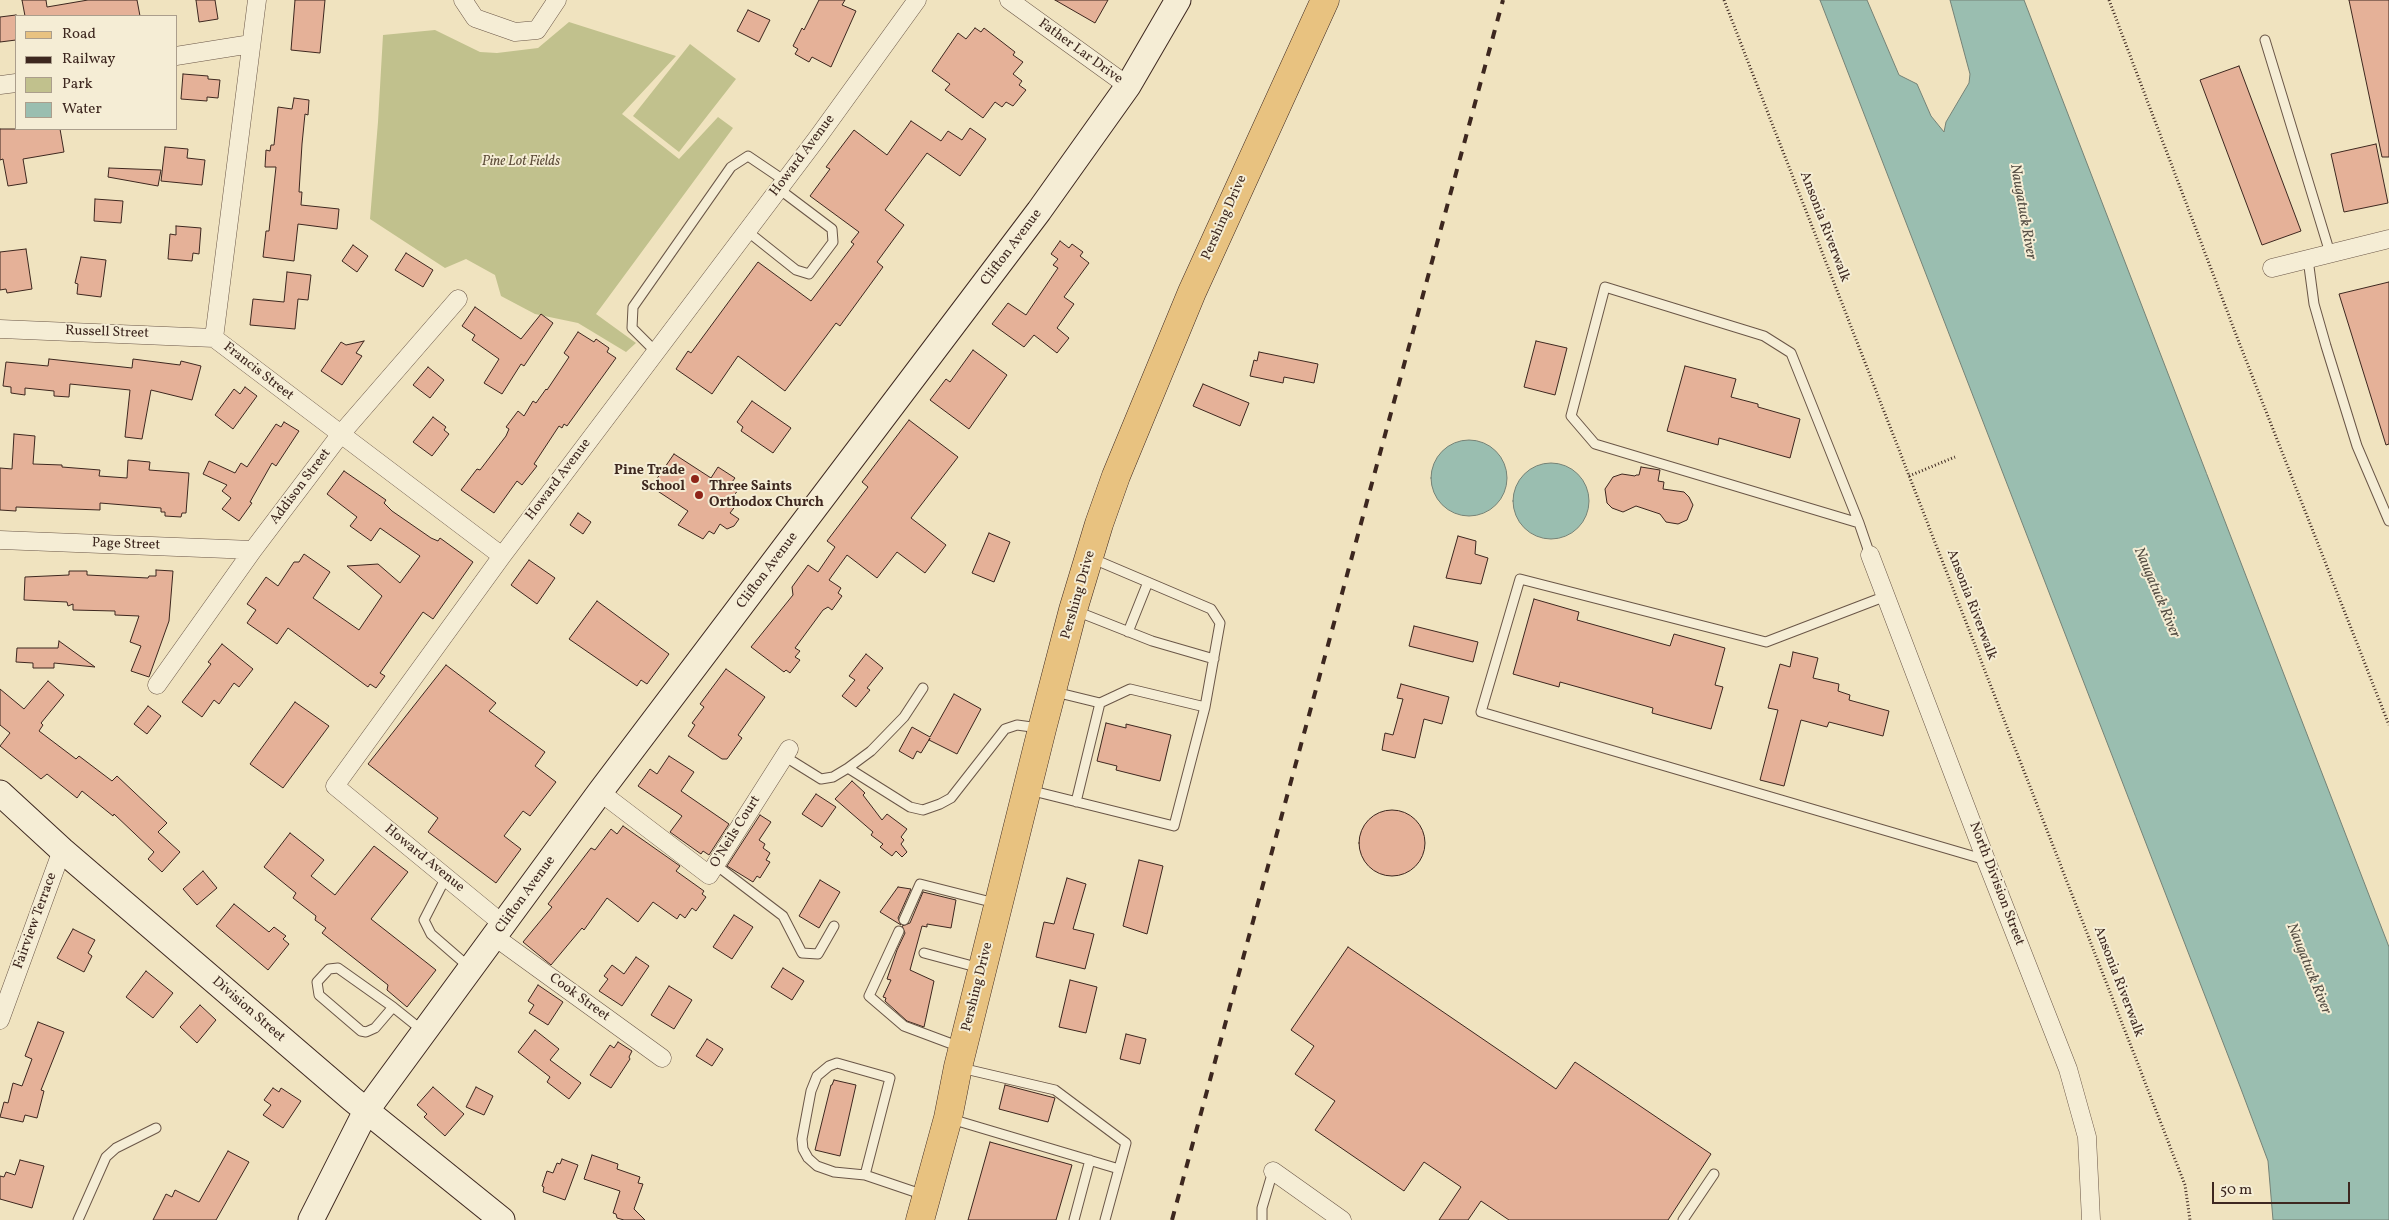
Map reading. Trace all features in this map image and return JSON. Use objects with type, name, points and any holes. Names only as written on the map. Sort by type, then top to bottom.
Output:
[{"type":"main road","name":"Clifton Avenue","points":[[311,1220],[366,1111],[500,931],[600,792],[1039,212],[1128,86],[1178,0]]},
{"type":"main road","name":"Pershing Drive","points":[[923,1208],[948,1118],[982,969],[1042,729],[1054,691],[1073,610],[1089,557],[1116,476],[1160,367],[1256,149],[1325,0]]},
{"type":"main road","name":"Division Street","points":[[0,793],[62,850],[366,1111],[502,1220]]},
{"type":"street","name":"Francis Street","points":[[257,0],[214,338],[502,556]]},
{"type":"street","points":[[462,0],[475,18],[515,32],[538,30],[557,0]]},
{"type":"street","name":"Howard Avenue","points":[[500,931],[446,877],[335,786],[502,556],[782,185],[917,0]]},
{"type":"street","name":"Father Lar Drive","points":[[1009,0],[1128,86]]},
{"type":"street","points":[[178,56],[250,44]]},
{"type":"street","points":[[0,86],[15,83]]},
{"type":"street","points":[[2272,268],[2389,238]]},
{"type":"street","name":"Addison Street","points":[[157,685],[253,550],[340,435],[458,300]]},
{"type":"street","name":"Russell Street","points":[[0,329],[214,338]]},
{"type":"street","name":"Page Street","points":[[0,540],[253,550]]},
{"type":"street","name":"North Division Street","points":[[1870,555],[1986,860],[2068,1068],[2087,1137],[2090,1220]]},
{"type":"street","name":"O'Neils Court","points":[[600,792],[709,876],[786,752]]},
{"type":"street","name":"Fairview Terrace","points":[[0,1020],[62,850]]},
{"type":"street","name":"Cook Street","points":[[500,931],[662,1058]]},
{"type":"street","points":[[1273,1171],[1342,1220]]},
{"type":"lane","points":[[2265,40],[2330,253]]},
{"type":"lane","points":[[655,351],[632,328],[633,307],[731,167],[748,156],[832,228],[833,242],[809,274],[796,270],[747,230]]},
{"type":"lane","points":[[2308,259],[2314,304],[2326,346],[2357,446],[2389,521]]},
{"type":"lane","points":[[1859,523],[1596,444],[1571,416],[1605,287],[1764,336],[1791,353],[1859,523],[1870,555]]},
{"type":"lane","points":[[1027,790],[1174,826],[1205,707],[1220,623],[1211,609],[1089,557]]},
{"type":"lane","points":[[1886,596],[1766,642],[1520,579],[1481,712],[1986,860]]},
{"type":"lane","points":[[1128,632],[1148,582]]},
{"type":"lane","points":[[1073,610],[1128,632],[1214,659]]},
{"type":"lane","points":[[786,752],[821,779],[832,777],[848,768],[871,750],[904,717],[923,688]]},
{"type":"lane","points":[[1054,691],[1100,703],[1130,689],[1205,707]]},
{"type":"lane","points":[[1076,802],[1100,703]]},
{"type":"lane","points":[[848,768],[910,807],[923,810],[951,798],[1005,729],[1024,724],[1042,729]]},
{"type":"lane","points":[[716,865],[783,916],[802,953],[818,954],[834,926]]},
{"type":"lane","points":[[446,877],[424,920],[431,934],[472,969]]},
{"type":"lane","points":[[904,920],[920,884],[998,904]]},
{"type":"lane","points":[[899,931],[869,996],[904,1026],[961,1057],[1055,1090],[1126,1142],[1105,1220]]},
{"type":"lane","points":[[924,953],[982,969]]},
{"type":"lane","points":[[392,1007],[375,1028],[366,1032],[361,1031],[319,995],[317,982],[329,969],[338,968],[392,1007],[424,1031]]},
{"type":"lane","points":[[865,1176],[890,1078],[837,1063],[828,1066],[817,1076],[811,1092],[802,1139],[803,1149],[808,1158],[817,1166],[834,1172],[865,1176],[923,1208]]},
{"type":"lane","points":[[948,1118],[1119,1169]]},
{"type":"lane","points":[[78,1220],[106,1157],[116,1148],[156,1128]]},
{"type":"lane","points":[[1074,1220],[1090,1160]]},
{"type":"lane","points":[[1262,1220],[1262,1208],[1273,1171]]},
{"type":"lane","points":[[1682,1220],[1714,1174]]},
{"type":"path","name":"Ansonia Riverwalk","points":[[1724,0],[2184,1185],[2190,1220]]},
{"type":"path","points":[[2109,0],[2236,336],[2389,725]]},
{"type":"path","points":[[1909,476],[1955,457]]},
{"type":"green space","name":"Pine Lot Fields","points":[[569,22],[676,56],[622,114],[679,159],[718,117],[733,128],[596,314],[636,343],[626,352],[578,323],[535,314],[501,296],[495,275],[466,259],[445,268],[370,219],[383,35],[435,30],[480,52],[497,53],[538,48]]},
{"type":"green space","points":[[690,44],[736,79],[679,152],[633,116]]},
{"type":"water","name":"Naugatuck River","points":[[1820,0],[1867,0],[1899,75],[1917,84],[1931,116],[1944,132],[1946,122],[1969,83],[1970,74],[1950,0],[2024,0],[2389,947],[2389,1220],[2273,1220],[2268,1161]]},
{"type":"water","points":[[1469,440],[1483,443],[1496,451],[1504,464],[1507,478],[1504,492],[1496,505],[1483,513],[1469,516],[1455,513],[1442,505],[1434,492],[1431,478],[1434,464],[1442,451],[1455,443]]},
{"type":"water","points":[[1551,463],[1565,466],[1578,474],[1586,487],[1589,501],[1586,515],[1578,528],[1565,536],[1551,539],[1537,536],[1524,528],[1516,515],[1513,501],[1516,487],[1524,474],[1537,466]]},
{"type":"building","points":[[22,0],[46,0],[47,7],[88,0],[137,0],[140,15],[25,15]]},
{"type":"building","points":[[196,0],[215,0],[218,19],[199,22]]},
{"type":"building","points":[[295,0],[325,0],[320,53],[291,50]]},
{"type":"building","points":[[819,0],[845,0],[842,5],[856,11],[831,67],[812,57],[809,62],[795,54],[798,49],[793,46],[802,28],[804,30]]},
{"type":"building","points":[[1055,0],[1108,0],[1095,23]]},
{"type":"building","points":[[2349,0],[2389,0],[2389,157],[2382,157]]},
{"type":"building","points":[[748,10],[770,20],[759,42],[737,31]]},
{"type":"building","points":[[15,15],[15,40],[0,42],[0,17]]},
{"type":"building","points":[[975,28],[981,32],[984,28],[1015,52],[1013,55],[1023,62],[1013,74],[1022,81],[1019,85],[1026,90],[1013,106],[1006,102],[1002,107],[995,102],[983,118],[945,90],[950,84],[932,71],[958,33],[966,39]]},
{"type":"building","points":[[2239,66],[2301,231],[2262,245],[2200,80]]},
{"type":"building","points":[[183,74],[208,76],[208,79],[220,80],[218,98],[207,97],[207,101],[181,99]]},
{"type":"building","points":[[294,98],[309,100],[308,115],[305,114],[302,144],[299,192],[302,192],[301,205],[339,209],[337,229],[298,224],[294,261],[263,257],[266,231],[269,231],[276,167],[265,167],[266,150],[270,151],[271,145],[274,145],[278,107],[292,109]]},
{"type":"building","points":[[911,121],[941,141],[948,131],[962,140],[970,128],[986,139],[960,176],[927,153],[885,210],[904,225],[877,262],[883,267],[840,326],[836,323],[785,391],[738,356],[712,394],[676,369],[688,351],[691,353],[758,262],[811,301],[854,244],[851,242],[859,232],[810,196],[830,169],[826,167],[854,130],[887,155]]},
{"type":"building","points":[[0,129],[60,130],[64,152],[23,159],[27,183],[8,186],[3,159],[0,160]]},
{"type":"building","points":[[2376,144],[2388,203],[2344,212],[2331,154]]},
{"type":"building","points":[[165,147],[188,149],[187,158],[205,160],[202,185],[161,181]]},
{"type":"building","points":[[109,168],[161,170],[158,186],[108,177]]},
{"type":"building","points":[[95,199],[123,201],[121,223],[94,221]]},
{"type":"building","points":[[176,226],[201,228],[199,254],[193,253],[192,261],[168,259],[170,234],[176,235]]},
{"type":"building","points":[[1060,241],[1069,248],[1072,244],[1083,252],[1080,256],[1089,263],[1064,297],[1074,304],[1057,328],[1069,338],[1057,353],[1034,335],[1024,347],[992,324],[1008,303],[1026,315],[1058,268],[1053,265],[1058,259],[1051,254]]},
{"type":"building","points":[[353,245],[368,256],[357,272],[342,261]]},
{"type":"building","points":[[26,249],[32,289],[7,293],[6,289],[0,290],[0,252]]},
{"type":"building","points":[[406,253],[433,270],[423,287],[395,270]]},
{"type":"building","points":[[81,257],[106,260],[101,297],[77,294],[78,284],[75,283]]},
{"type":"building","points":[[287,272],[311,275],[308,300],[298,299],[295,329],[250,325],[253,299],[284,302]]},
{"type":"building","points":[[2389,282],[2389,444],[2386,445],[2339,294]]},
{"type":"building","points":[[475,307],[521,339],[541,314],[553,323],[524,366],[521,364],[502,394],[484,383],[499,359],[472,340],[475,335],[462,326]]},
{"type":"building","points":[[578,332],[594,342],[596,339],[609,348],[607,352],[616,358],[567,426],[564,424],[562,428],[559,426],[534,464],[537,466],[522,485],[517,481],[494,513],[461,490],[477,469],[480,470],[506,436],[509,429],[506,427],[518,411],[524,416],[533,401],[536,403],[547,390],[569,357],[564,353]]},
{"type":"building","points":[[364,341],[356,353],[362,356],[342,385],[321,371],[341,342],[346,345]]},
{"type":"building","points":[[1536,341],[1567,348],[1555,395],[1524,387]]},
{"type":"building","points":[[973,350],[1007,375],[969,429],[930,400],[946,379],[950,382]]},
{"type":"building","points":[[1259,352],[1318,364],[1314,383],[1284,377],[1283,383],[1250,376],[1254,360],[1257,361]]},
{"type":"building","points":[[49,359],[132,368],[133,359],[180,365],[181,361],[201,366],[192,400],[151,390],[142,439],[125,437],[130,390],[70,384],[69,397],[54,396],[54,391],[25,388],[25,395],[11,393],[11,387],[3,386],[6,362],[48,366]]},
{"type":"building","points":[[1685,366],[1736,379],[1731,397],[1758,404],[1758,407],[1800,419],[1790,458],[1719,438],[1718,445],[1667,431]]},
{"type":"building","points":[[428,367],[444,380],[430,398],[413,385]]},
{"type":"building","points":[[1203,384],[1249,403],[1240,426],[1193,406]]},
{"type":"building","points":[[245,387],[257,396],[233,429],[215,415],[234,389],[240,394]]},
{"type":"building","points":[[752,401],[791,428],[773,453],[741,431],[743,427],[737,422]]},
{"type":"building","points":[[433,417],[446,427],[444,430],[449,434],[432,456],[413,442]]},
{"type":"building","points":[[909,420],[958,457],[911,518],[946,545],[925,573],[897,552],[877,578],[847,555],[829,580],[841,588],[838,593],[842,596],[832,610],[828,607],[823,610],[795,648],[800,651],[795,657],[800,660],[790,673],[786,670],[784,672],[751,647],[793,595],[792,587],[808,565],[818,572],[835,547],[827,541],[868,487],[862,482]]},
{"type":"building","points":[[284,422],[299,431],[276,466],[272,463],[250,502],[252,503],[239,521],[222,509],[231,498],[222,491],[227,485],[203,474],[209,461],[235,473],[241,463],[247,467],[276,424],[281,427]]},
{"type":"building","points":[[14,434],[35,436],[33,464],[62,465],[62,467],[100,470],[99,476],[127,478],[128,460],[150,462],[149,470],[189,473],[186,513],[182,513],[181,517],[165,516],[165,512],[161,512],[161,508],[100,503],[100,510],[16,507],[16,511],[0,510],[0,468],[12,469]]},
{"type":"building","name":"Three Saints Orthodox Church","points":[[674,454],[711,478],[718,467],[735,478],[732,482],[740,487],[731,500],[737,504],[730,513],[739,519],[734,526],[727,529],[720,524],[714,534],[709,531],[703,539],[678,525],[688,511],[656,490],[661,483],[656,480]]},
{"type":"building","points":[[1641,467],[1660,470],[1658,481],[1664,482],[1663,489],[1684,492],[1689,497],[1693,505],[1687,520],[1678,524],[1666,522],[1660,514],[1636,506],[1623,512],[1612,508],[1607,503],[1605,489],[1613,477],[1622,474],[1639,475]]},
{"type":"building","points":[[344,471],[386,500],[384,503],[392,511],[431,538],[438,541],[440,538],[473,562],[433,619],[423,612],[380,673],[385,676],[376,688],[370,684],[368,687],[288,628],[277,644],[247,623],[256,610],[247,604],[266,577],[278,586],[294,562],[299,562],[304,554],[330,572],[313,598],[359,630],[382,596],[347,566],[378,564],[400,583],[420,556],[380,528],[371,541],[350,526],[357,517],[327,494]]},
{"type":"building","points":[[578,513],[591,522],[583,534],[570,525]]},
{"type":"building","points":[[989,533],[1010,542],[994,582],[972,573]]},
{"type":"building","points":[[1458,536],[1476,541],[1475,554],[1488,558],[1481,584],[1446,578]]},
{"type":"building","points":[[529,560],[555,578],[537,604],[511,585]]},
{"type":"building","points":[[156,570],[173,571],[169,621],[149,677],[131,671],[141,646],[130,642],[139,616],[115,615],[115,611],[73,610],[73,604],[68,606],[67,602],[24,600],[25,577],[69,575],[69,571],[87,571],[87,575],[148,578],[149,576],[156,576]]},
{"type":"building","points":[[1534,599],[1579,612],[1577,620],[1670,646],[1674,634],[1725,648],[1715,685],[1723,687],[1711,729],[1652,713],[1653,708],[1560,682],[1559,687],[1513,674]]},
{"type":"building","points":[[597,601],[669,654],[647,684],[641,680],[637,686],[569,639]]},
{"type":"building","points":[[1414,626],[1478,642],[1473,662],[1409,646]]},
{"type":"building","points":[[59,641],[95,667],[54,663],[54,668],[33,668],[33,663],[16,662],[17,648],[58,648]]},
{"type":"building","points":[[222,644],[253,669],[239,687],[234,683],[219,704],[214,700],[202,717],[182,702],[211,664],[208,662]]},
{"type":"building","points":[[1793,652],[1818,658],[1813,678],[1839,684],[1838,691],[1850,695],[1849,700],[1889,711],[1883,736],[1829,722],[1827,727],[1801,720],[1784,786],[1760,780],[1778,710],[1768,708],[1780,664],[1790,667]]},
{"type":"building","points":[[866,654],[883,668],[867,688],[870,690],[856,707],[842,696],[855,680],[849,676]]},
{"type":"building","points":[[446,665],[496,703],[489,711],[545,752],[535,766],[556,782],[530,816],[523,811],[504,836],[521,849],[496,883],[428,832],[438,818],[368,764]]},
{"type":"building","points":[[726,669],[765,697],[738,735],[742,738],[727,759],[722,759],[688,736],[695,725],[692,723],[704,707],[700,704]]},
{"type":"building","points":[[48,681],[64,695],[41,723],[43,725],[39,731],[76,759],[79,756],[112,781],[117,776],[167,823],[158,832],[180,852],[162,872],[148,859],[154,852],[114,814],[113,816],[82,791],[77,798],[47,774],[41,779],[0,746],[10,733],[0,725],[0,689],[24,709]]},
{"type":"building","points":[[1401,684],[1449,697],[1442,724],[1424,719],[1415,758],[1382,750],[1385,733],[1393,735],[1403,699],[1397,698]]},
{"type":"building","points":[[954,694],[981,709],[957,754],[929,740],[930,738],[921,753],[917,751],[913,759],[899,751],[912,727],[930,737]]},
{"type":"building","points":[[295,702],[329,726],[283,788],[250,764]]},
{"type":"building","points":[[148,706],[161,716],[147,734],[134,724]]},
{"type":"building","points":[[1106,723],[1126,728],[1126,724],[1171,735],[1160,781],[1116,770],[1117,766],[1097,761]]},
{"type":"building","points":[[669,756],[694,772],[681,791],[729,824],[709,855],[703,851],[701,854],[670,832],[682,816],[638,786],[650,769],[657,774]]},
{"type":"building","points":[[852,781],[865,793],[863,795],[882,820],[887,814],[907,829],[901,837],[904,840],[901,844],[907,852],[902,857],[896,851],[892,856],[880,847],[883,844],[871,835],[873,832],[835,799]]},
{"type":"building","points":[[816,794],[836,807],[822,827],[802,814]]},
{"type":"building","points":[[1385,810],[1399,810],[1411,815],[1420,824],[1425,836],[1423,856],[1416,867],[1399,876],[1385,876],[1373,871],[1364,862],[1359,850],[1359,836],[1364,824],[1373,815]]},
{"type":"building","points":[[760,815],[771,822],[759,840],[765,844],[763,848],[770,853],[766,860],[770,862],[760,878],[757,876],[753,882],[727,866]]},
{"type":"building","points":[[623,826],[680,866],[676,871],[704,891],[702,894],[706,897],[696,911],[692,908],[685,918],[680,914],[677,919],[653,902],[638,922],[607,898],[584,930],[582,928],[551,965],[523,942],[552,907],[548,904],[591,848],[595,850],[611,829],[617,834]]},
{"type":"building","points":[[290,833],[324,860],[311,876],[335,895],[374,846],[408,872],[371,919],[436,970],[407,1007],[387,990],[388,985],[322,933],[326,928],[315,920],[316,916],[293,898],[296,893],[264,867]]},
{"type":"building","points":[[1139,860],[1163,866],[1147,934],[1123,926]]},
{"type":"building","points":[[203,871],[217,888],[197,905],[183,889]]},
{"type":"building","points":[[1067,878],[1086,884],[1073,929],[1094,934],[1085,969],[1036,957],[1044,922],[1054,924]]},
{"type":"building","points":[[820,880],[840,892],[819,928],[799,916]]},
{"type":"building","points":[[898,887],[911,889],[898,918],[901,925],[880,912]]},
{"type":"building","points":[[923,892],[956,900],[951,928],[927,924],[927,927],[922,926],[910,970],[934,981],[924,1027],[907,1021],[883,997],[891,980],[887,979],[905,933],[902,926],[910,923]]},
{"type":"building","points":[[234,904],[269,932],[274,927],[286,936],[283,939],[289,944],[268,970],[216,926]]},
{"type":"building","points":[[734,915],[753,927],[732,959],[713,947]]},
{"type":"building","points":[[73,929],[95,940],[88,953],[92,956],[84,972],[57,958]]},
{"type":"building","points":[[1348,947],[1556,1089],[1575,1062],[1711,1154],[1668,1220],[1509,1220],[1481,1201],[1468,1220],[1439,1220],[1461,1187],[1424,1162],[1404,1191],[1315,1130],[1335,1101],[1295,1074],[1314,1046],[1291,1030]]},
{"type":"building","points":[[636,957],[649,966],[622,1006],[599,991],[608,979],[604,976],[612,965],[624,974]]},
{"type":"building","points":[[783,968],[804,981],[792,1000],[771,987]]},
{"type":"building","points":[[146,971],[173,993],[153,1018],[126,997]]},
{"type":"building","points":[[1070,980],[1097,987],[1086,1033],[1059,1027]]},
{"type":"building","points":[[538,985],[563,1002],[548,1025],[529,1013],[534,1005],[528,1001]]},
{"type":"building","points":[[669,986],[692,1000],[674,1029],[651,1015]]},
{"type":"building","points":[[200,1005],[216,1020],[197,1043],[180,1027]]},
{"type":"building","points":[[38,1022],[64,1032],[41,1090],[44,1091],[37,1118],[25,1115],[23,1122],[0,1117],[4,1102],[8,1103],[13,1083],[22,1086],[32,1059],[25,1056]]},
{"type":"building","points":[[535,1030],[559,1049],[550,1060],[581,1083],[569,1099],[547,1082],[550,1077],[518,1052]]},
{"type":"building","points":[[1126,1034],[1146,1039],[1140,1064],[1120,1059]]},
{"type":"building","points":[[707,1039],[723,1049],[712,1066],[696,1056]]},
{"type":"building","points":[[618,1042],[632,1051],[630,1059],[611,1088],[590,1075],[610,1045],[614,1048]]},
{"type":"building","points":[[834,1080],[856,1085],[840,1156],[815,1150],[831,1085]]},
{"type":"building","points":[[1005,1085],[1055,1098],[1048,1122],[999,1109]]},
{"type":"building","points":[[433,1087],[464,1114],[445,1136],[424,1117],[427,1114],[417,1105]]},
{"type":"building","points":[[476,1087],[493,1096],[484,1115],[466,1107]]},
{"type":"building","points":[[273,1088],[279,1092],[281,1088],[301,1101],[283,1128],[263,1115],[271,1105],[264,1100]]},
{"type":"building","points":[[990,1142],[1072,1165],[1056,1220],[968,1220]]},
{"type":"building","points":[[228,1151],[249,1162],[216,1220],[153,1220],[166,1194],[172,1197],[175,1190],[199,1202]]},
{"type":"building","points":[[592,1155],[618,1164],[617,1169],[640,1177],[638,1183],[643,1184],[634,1209],[645,1220],[617,1218],[616,1214],[613,1213],[620,1191],[584,1179]]},
{"type":"building","points":[[562,1159],[578,1165],[565,1200],[543,1192],[544,1187],[542,1186],[547,1171],[553,1173],[557,1163],[560,1164]]},
{"type":"building","points":[[20,1160],[44,1166],[32,1208],[0,1199],[0,1176],[4,1177],[6,1172],[15,1175]]},
{"type":"railway","points":[[1172,1220],[1503,0]]},
{"type":"place","name":"Pine Trade School","points":[[695,479]]},
{"type":"place","name":"Three Saints Orthodox Church","points":[[699,495]]}]
